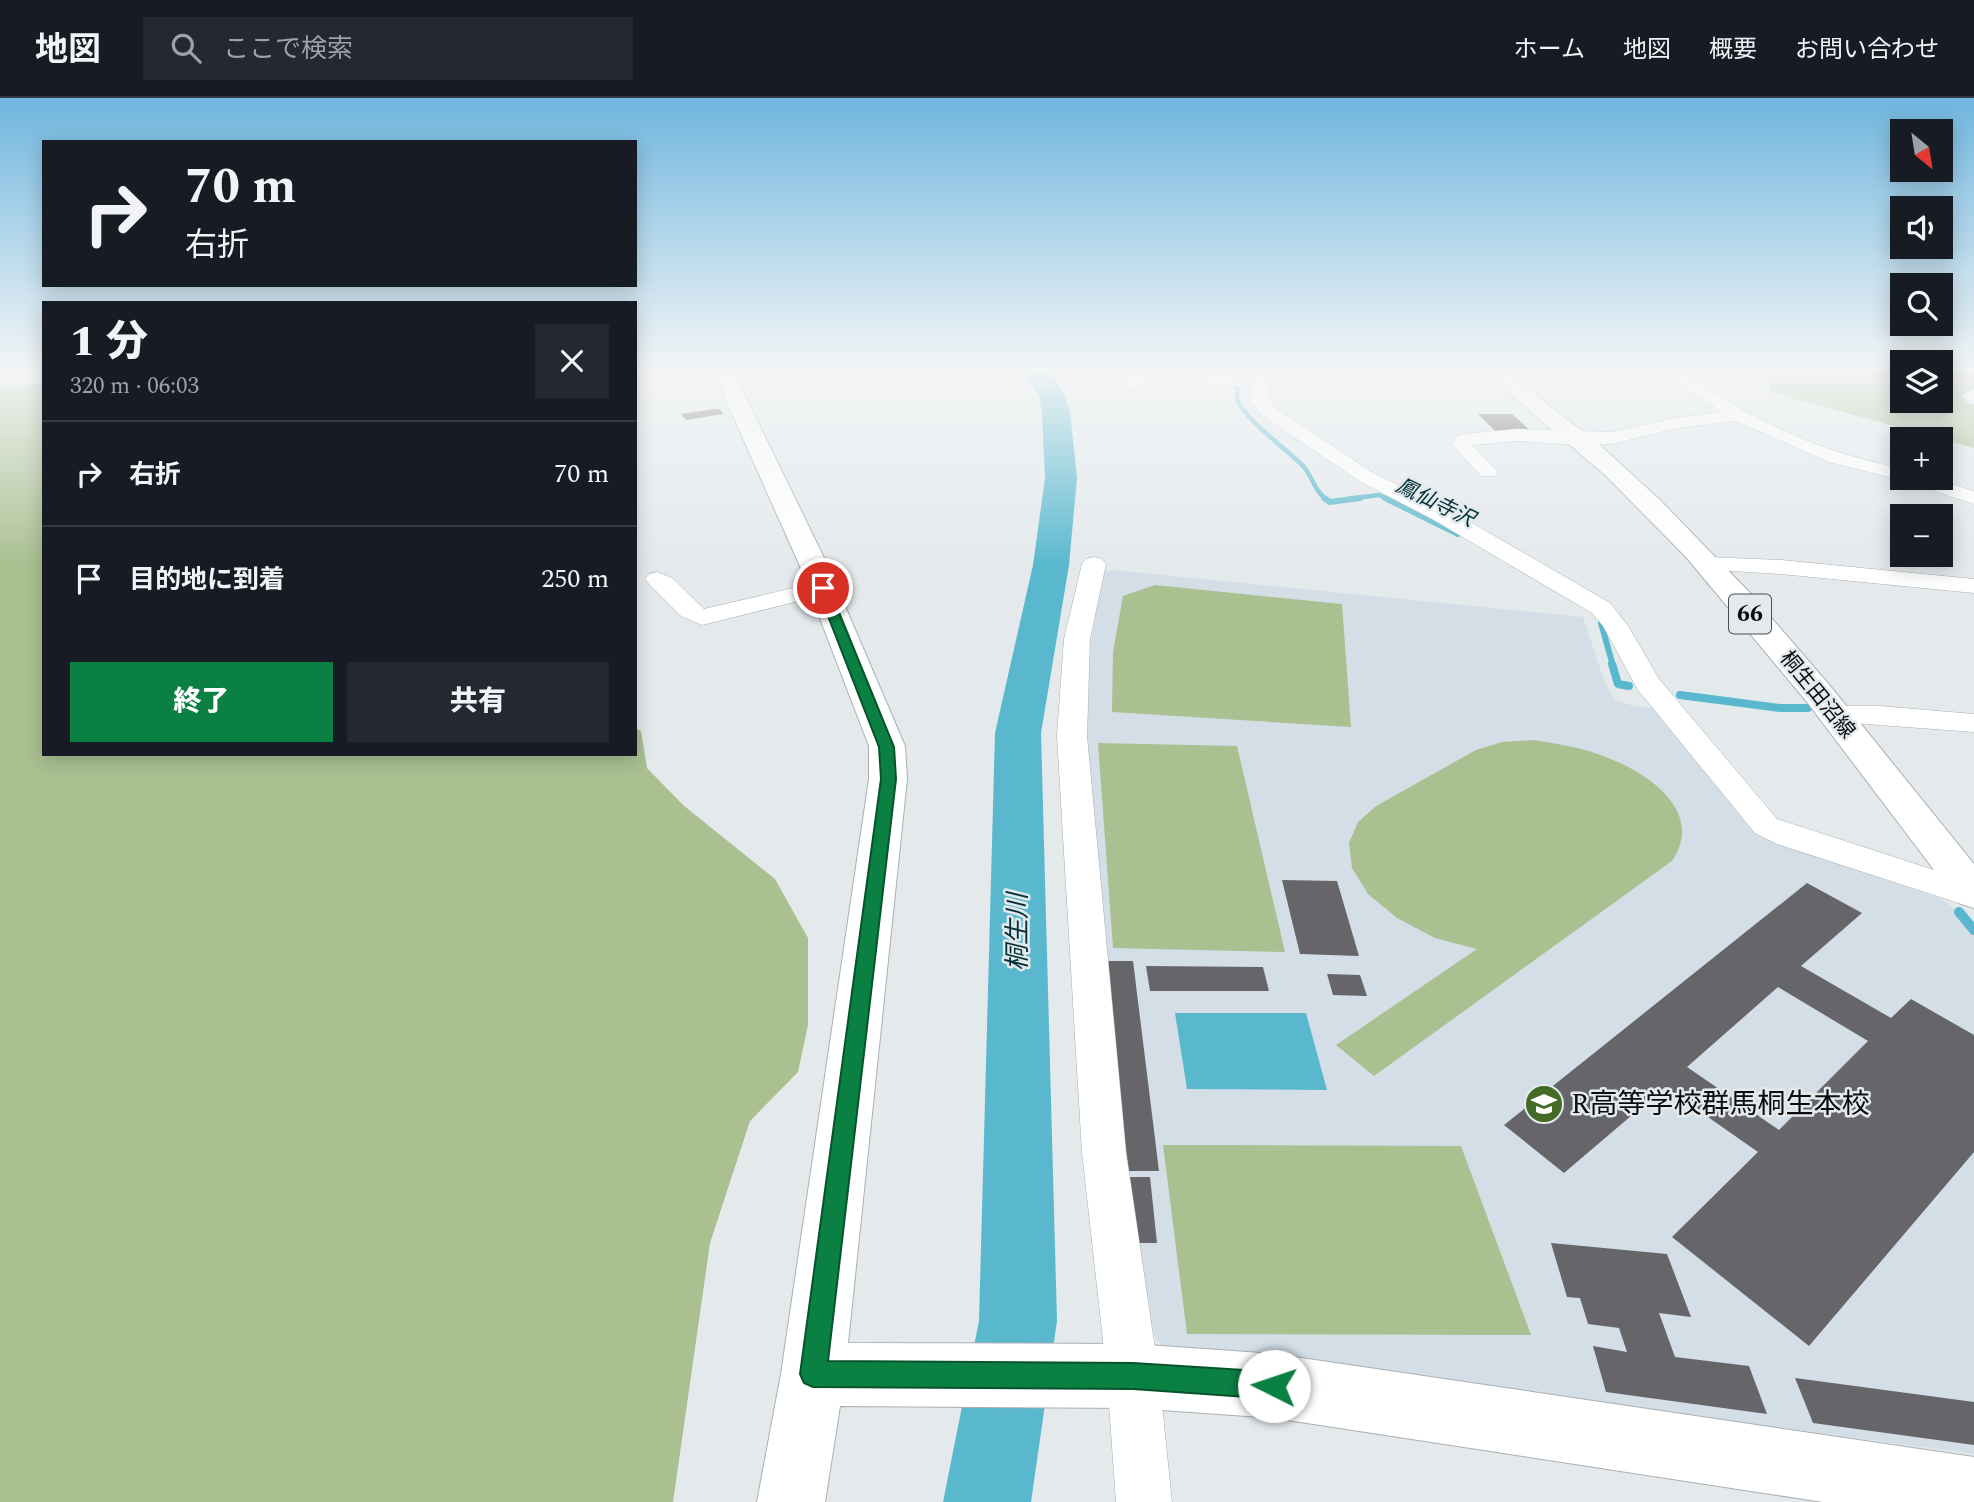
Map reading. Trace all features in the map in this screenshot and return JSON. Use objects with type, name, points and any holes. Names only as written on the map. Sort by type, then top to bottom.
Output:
[{"type":"street","points":[[752,435],[823,588],[887,747],[888,779],[813,1374],[791,1502]]},
{"type":"street","points":[[1301,435],[1368,478],[1440,514],[1601,608],[1620,630],[1635,664],[1648,684],[1766,826],[1789,836],[1974,894]]},
{"type":"street","points":[[1488,472],[1463,447],[1461,444],[1464,440],[1518,435],[1578,439],[1612,438],[1627,435]]},
{"type":"street","name":"桐生田沼線","points":[[1572,435],[1650,504],[1708,564],[1835,715],[1974,894]]},
{"type":"street","points":[[1782,435],[1836,458],[1890,472]]},
{"type":"street","points":[[1949,490],[1974,498]]},
{"type":"street","points":[[1094,564],[1077,639],[1072,736],[1104,1152],[1133,1376],[1144,1502]]},
{"type":"street","points":[[1708,564],[1781,567],[1974,586]]},
{"type":"street","points":[[657,579],[669,587],[693,615],[702,617],[823,588]]},
{"type":"street","points":[[1835,715],[1880,715],[1974,723]]},
{"type":"street","points":[[813,1374],[1133,1376],[1274,1386],[1974,1491]]},
{"type":"shaded area","name":"R高等学校群馬桐生本校","points":[[1113,570],[1583,617],[1604,680],[1614,699],[1633,706],[1661,709],[1749,827],[1761,837],[1941,899],[1959,912],[1974,930],[1974,1454],[1332,1368],[1164,1349],[1142,1319],[1099,955],[1087,725],[1089,655],[1102,572]]},
{"type":"green space","points":[[0,435],[42,435],[42,756],[637,756],[637,729],[641,731],[647,768],[683,805],[775,879],[808,938],[808,1025],[798,1072],[750,1121],[710,1243],[673,1502],[0,1502]]},
{"type":"green space","points":[[1953,435],[1974,435],[1974,448],[1953,442]]},
{"type":"green space","points":[[1155,585],[1342,604],[1351,727],[1112,712],[1113,652],[1123,596]]},
{"type":"green space","points":[[1534,740],[1595,753],[1620,763],[1653,783],[1666,795],[1676,810],[1682,826],[1681,843],[1672,861],[1374,1076],[1336,1045],[1477,949],[1435,938],[1397,918],[1368,894],[1352,868],[1349,843],[1358,822],[1376,806],[1476,750],[1502,742]]},
{"type":"green space","points":[[1098,743],[1237,746],[1285,952],[1113,948]]},
{"type":"green space","points":[[1163,1145],[1461,1146],[1531,1335],[1187,1334]]},
{"type":"water","points":[[1175,1013],[1306,1013],[1327,1090],[1187,1089]]},
{"type":"building","points":[[1282,880],[1337,881],[1359,956],[1300,954]]},
{"type":"building","points":[[1807,883],[1862,913],[1801,966],[1891,1018],[1911,999],[1974,1035],[1974,1152],[1809,1346],[1672,1237],[1758,1152],[1665,1087],[1564,1173],[1504,1125]],"holes":[[[1778,987],[1868,1041],[1779,1130],[1687,1067]]]},
{"type":"building","points":[[1104,961],[1133,961],[1159,1171],[1124,1171]]},
{"type":"building","points":[[1146,966],[1263,967],[1269,991],[1150,991]]},
{"type":"building","points":[[1327,974],[1360,975],[1367,996],[1333,995]]},
{"type":"building","points":[[1125,1177],[1150,1177],[1157,1243],[1131,1243]]},
{"type":"building","points":[[1551,1243],[1667,1254],[1691,1317],[1659,1313],[1675,1357],[1749,1366],[1767,1414],[1606,1392],[1593,1346],[1627,1352],[1619,1328],[1588,1324],[1580,1298],[1567,1297]]},
{"type":"building","points":[[1795,1378],[1974,1402],[1974,1445],[1813,1423]]},
{"type":"waterway","name":"桐生川","points":[[987,1502],[1018,1321],[1018,733],[1051,565],[1061,478],[1058,435]]},
{"type":"waterway","name":"鳳仙寺沢","points":[[1268,435],[1305,468],[1318,491],[1326,499]]},
{"type":"waterway","name":"鳳仙寺沢","points":[[1348,499],[1379,495],[1388,499]]},
{"type":"waterway","name":"鳳仙寺沢","points":[[1324,498],[1330,502],[1360,498]]},
{"type":"waterway","name":"鳳仙寺沢","points":[[1385,498],[1458,534]]},
{"type":"waterway","name":"鳳仙寺沢","points":[[1601,623],[1613,666]]},
{"type":"waterway","name":"鳳仙寺沢","points":[[1612,664],[1618,684],[1629,686]]},
{"type":"waterway","name":"鳳仙寺沢","points":[[1680,695],[1780,708],[1808,708]]},
{"type":"waterway","points":[[1959,912],[1974,930]]},
{"type":"place","name":"R高等学校群馬桐生本校","points":[[1544,1104]]},
{"type":"route","points":[[823,588],[887,747],[888,779],[813,1374],[1133,1376],[1274,1386]]}]
